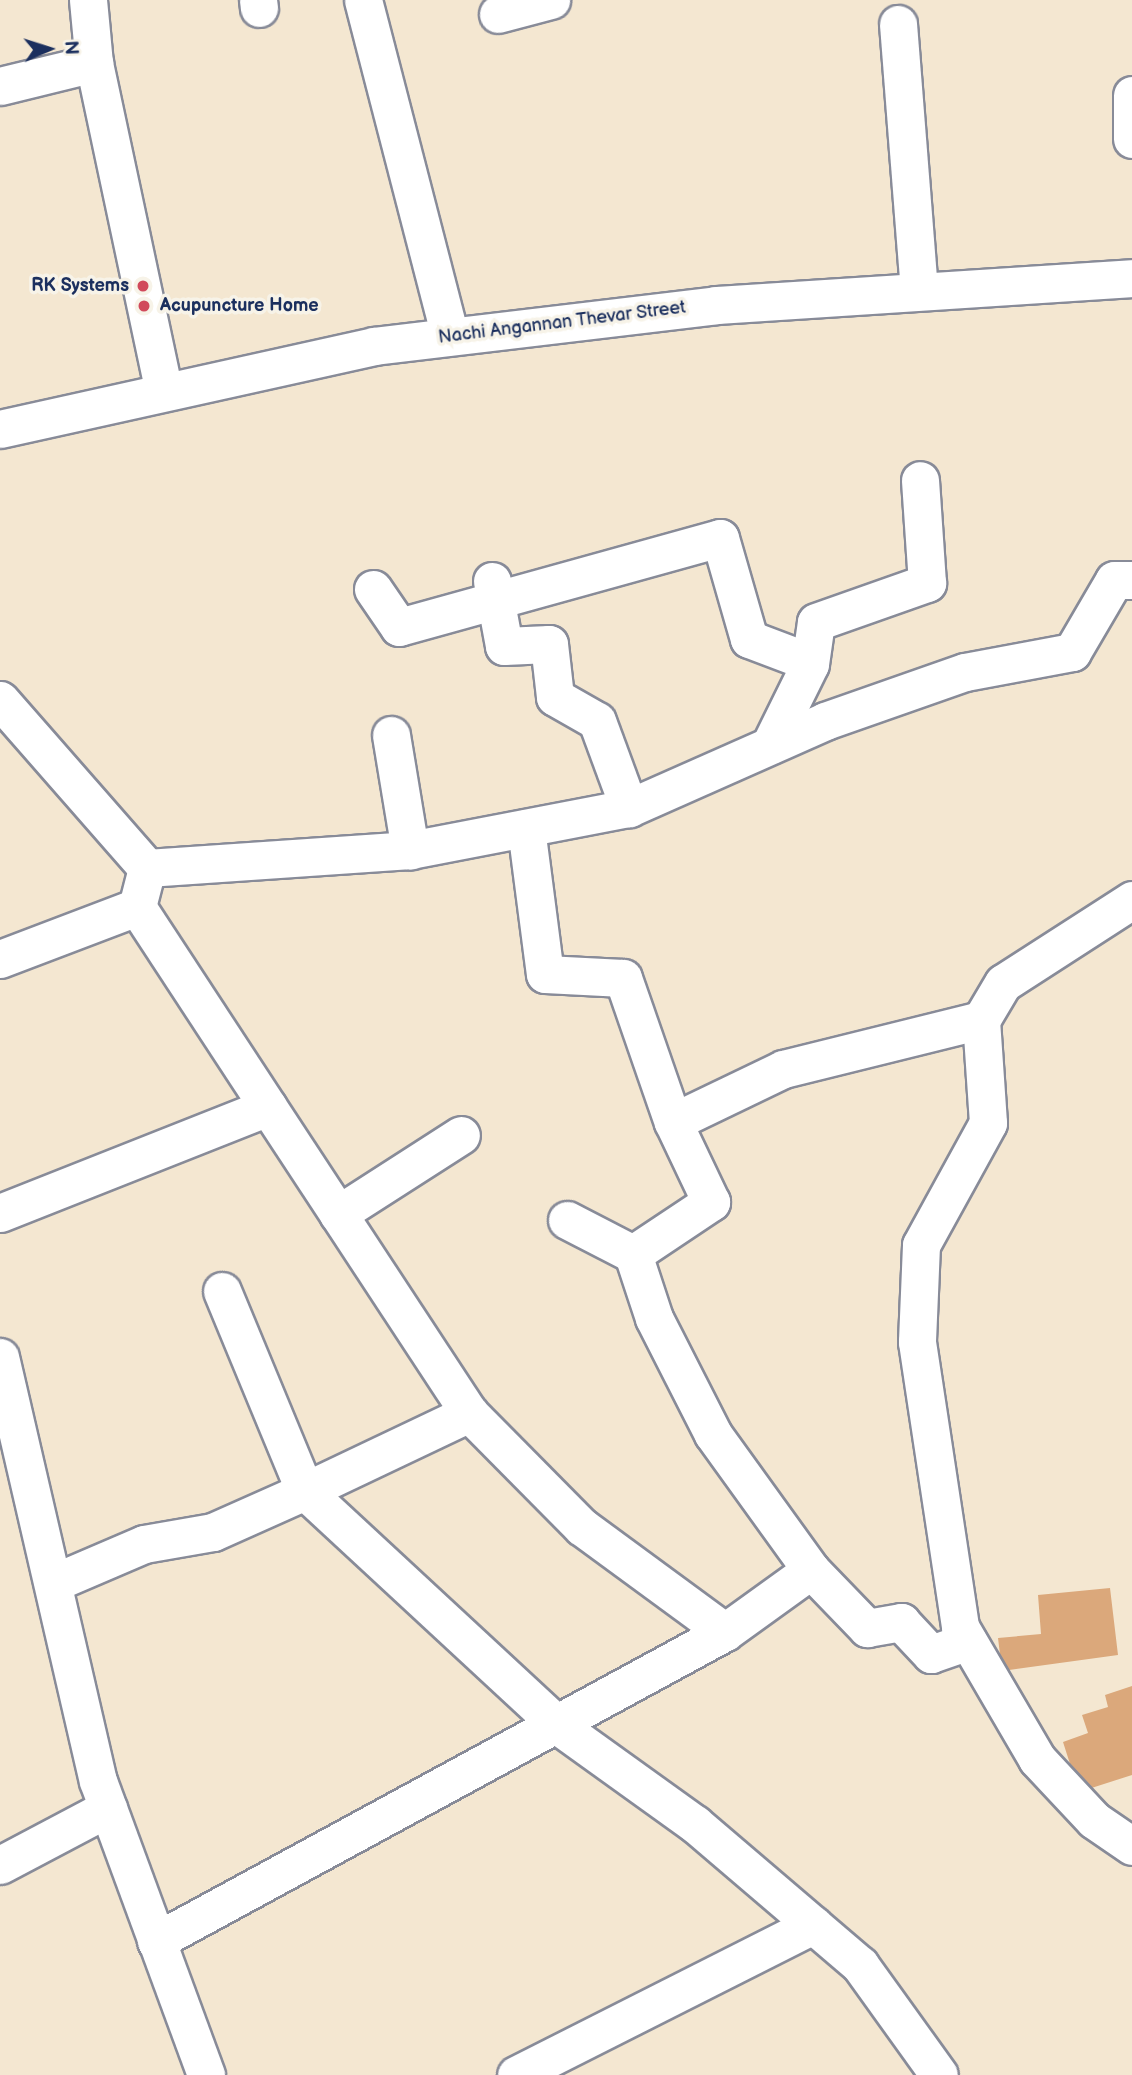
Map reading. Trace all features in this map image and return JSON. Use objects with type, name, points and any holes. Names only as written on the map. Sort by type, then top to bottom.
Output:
[{"type":"street","points":[[88,0],[94,63],[164,392]]},
{"type":"street","points":[[363,0],[450,336]]},
{"type":"street","points":[[498,14],[551,0]]},
{"type":"street","points":[[898,24],[919,291]]},
{"type":"street","points":[[0,86],[94,63]]},
{"type":"street","points":[[1132,95],[1132,139]]},
{"type":"street","name":"Nachi Angannan Thevar Street","points":[[0,429],[373,346],[716,305],[1132,278]]},
{"type":"street","points":[[770,745],[810,662],[816,622],[927,583],[920,480]]},
{"type":"street","points":[[373,589],[399,627],[493,593],[720,538],[749,639],[810,662]]},
{"type":"street","points":[[147,868],[410,850],[629,808],[770,745],[965,672],[1072,652],[1114,580],[1132,580]]},
{"type":"street","points":[[493,593],[505,646],[549,644],[555,697],[597,721],[629,808]]},
{"type":"street","points":[[7,714],[147,868]]},
{"type":"street","points":[[391,735],[410,850]]},
{"type":"street","points":[[526,828],[545,974],[622,978],[673,1122],[711,1202],[633,1254]]},
{"type":"street","points":[[147,868],[137,907],[469,1413],[582,1527],[725,1632]]},
{"type":"street","points":[[1132,900],[1003,982],[981,1020],[988,1124],[921,1245],[917,1342],[968,1641],[1037,1759],[1094,1820],[1132,1846]]},
{"type":"street","points":[[0,959],[137,907]]},
{"type":"street","points":[[673,1122],[783,1069],[981,1020]]},
{"type":"street","points":[[0,1213],[268,1107]]},
{"type":"street","points":[[338,1214],[461,1135]]},
{"type":"street","points":[[567,1220],[633,1254],[654,1318],[713,1434],[811,1570],[867,1628],[901,1622],[931,1654],[968,1641]]},
{"type":"street","points":[[222,1292],[305,1491],[559,1727],[695,1824],[860,1965],[939,2075]]},
{"type":"street","points":[[0,1357],[5,1396],[108,1808],[205,2075]]},
{"type":"street","points":[[53,1583],[144,1544],[213,1532],[469,1413]]},
{"type":"street","points":[[156,1941],[559,1727],[725,1632],[811,1570]]},
{"type":"street","points":[[0,1865],[108,1808]]},
{"type":"street","points":[[516,2075],[813,1926]]},
{"type":"building","points":[[1110,1588],[1118,1655],[1002,1671],[998,1638],[1041,1634],[1038,1595]]},
{"type":"building","points":[[1132,1686],[1132,1775],[1079,1792],[1063,1742],[1088,1733],[1082,1715],[1108,1707],[1105,1695]]},
{"type":"place","name":"RK Systems","points":[[143,286]]},
{"type":"place","name":"Acupuncture Home","points":[[144,306]]}]
